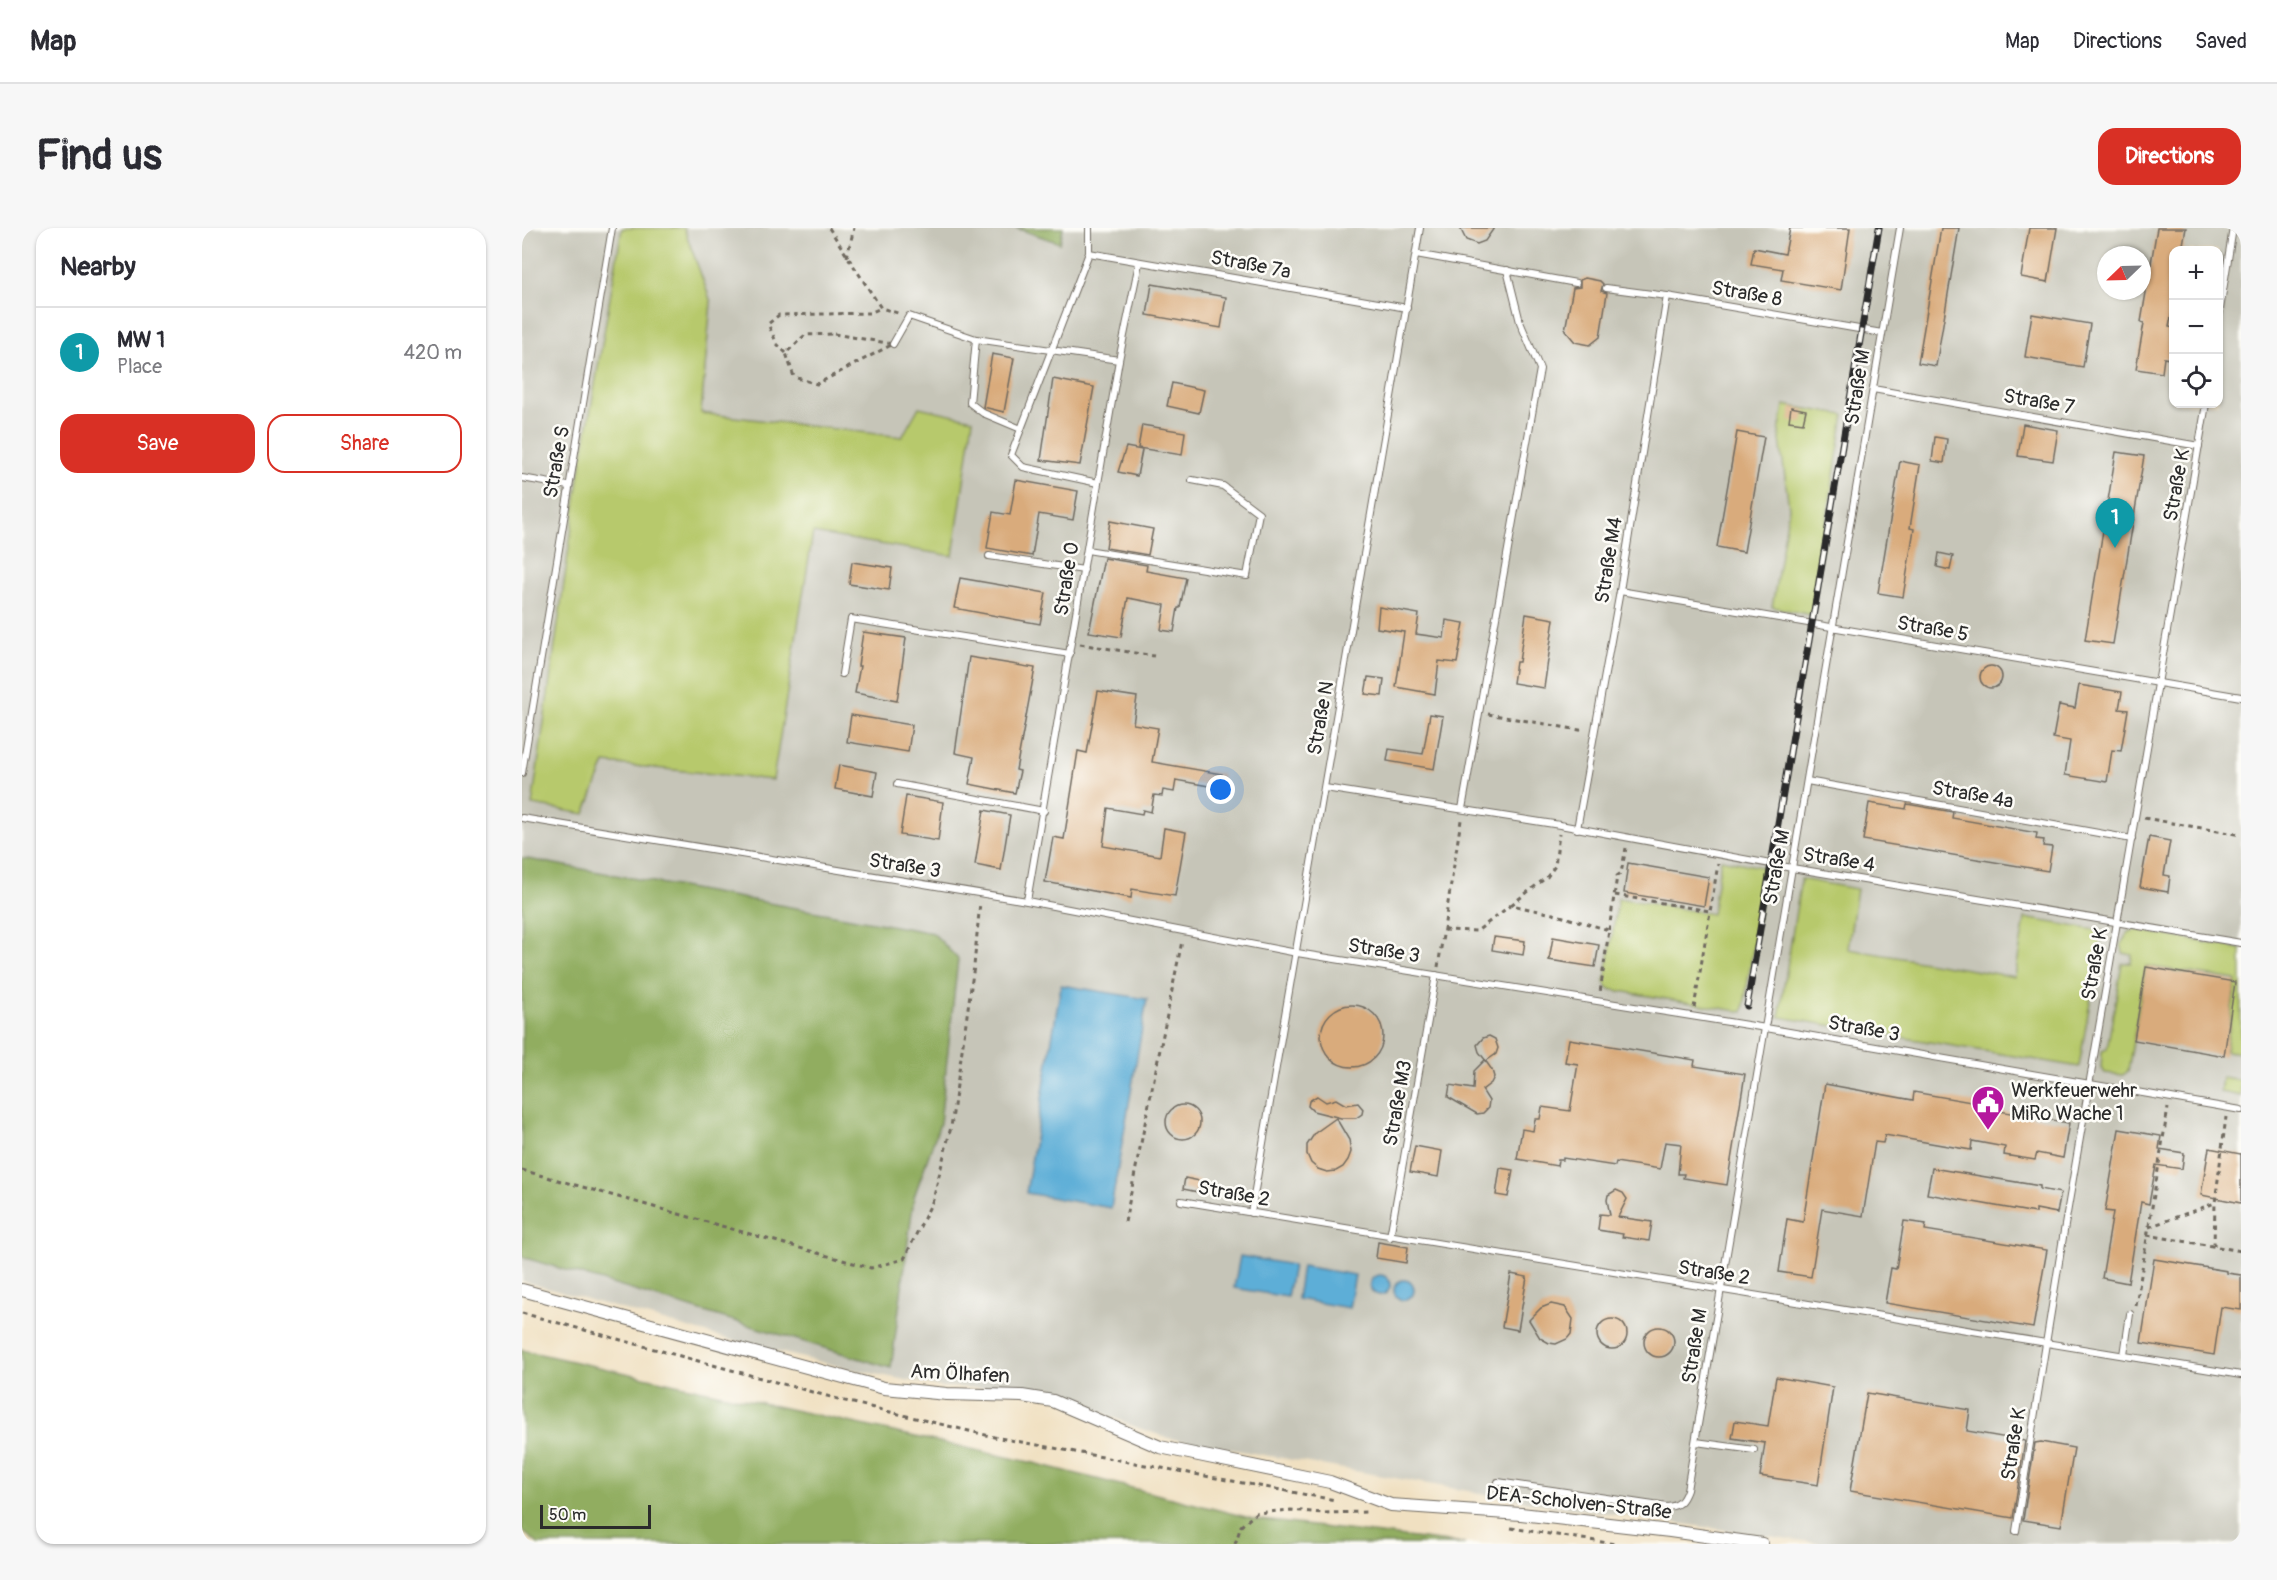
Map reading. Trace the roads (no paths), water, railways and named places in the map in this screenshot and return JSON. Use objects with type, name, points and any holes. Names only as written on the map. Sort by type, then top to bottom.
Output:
[{"type":"street","name":"Am Ölhafen","points":[[522,1290],[884,1388],[947,1394],[1022,1396],[1053,1401],[1160,1446],[1330,1482],[1391,1505]]},
{"type":"street","name":"DEA-Scholven-Straße","points":[[1391,1505],[1521,1514],[1762,1544]]},
{"type":"lane","name":"Straße S","points":[[522,773],[612,228]]},
{"type":"lane","points":[[1089,228],[1089,253],[1011,455],[1023,467],[1098,483]]},
{"type":"lane","name":"Straße N","points":[[1251,1213],[1420,228]]},
{"type":"lane","name":"Straße M","points":[[1498,1482],[1667,1508],[1683,1501],[1688,1490],[1900,228]]},
{"type":"lane","points":[[2222,300],[2233,228]]},
{"type":"lane","name":"Straße 7a","points":[[1089,253],[1407,308]]},
{"type":"lane","points":[[1416,254],[1576,283]]},
{"type":"lane","name":"Straße O","points":[[1027,902],[1119,360],[1139,263]]},
{"type":"lane","points":[[1462,809],[1540,369],[1520,322],[1507,270]]},
{"type":"lane","name":"Straße 8","points":[[1606,288],[1882,333]]},
{"type":"lane","name":"Straße M4","points":[[1578,828],[1620,591],[1666,296]]},
{"type":"lane","points":[[894,344],[909,316],[976,339],[1119,360]]},
{"type":"lane","points":[[976,339],[970,403],[983,413],[1021,429]]},
{"type":"lane","name":"Straße 7","points":[[1873,389],[2199,446]]},
{"type":"lane","name":"Straße K","points":[[2016,1531],[2045,1343],[2205,408]]},
{"type":"lane","points":[[522,478],[568,486]]},
{"type":"lane","points":[[1087,550],[1247,576],[1259,513],[1223,486],[1192,480]]},
{"type":"lane","points":[[989,556],[1084,570]]},
{"type":"lane","name":"Straße 5","points":[[1620,591],[2241,697]]},
{"type":"lane","points":[[843,675],[851,619],[1070,654]]},
{"type":"lane","name":"Straße 4a","points":[[1807,781],[2132,839]]},
{"type":"lane","points":[[897,784],[1044,812]]},
{"type":"lane","name":"Straße 4","points":[[1325,788],[1578,828],[1792,868],[2241,943]]},
{"type":"lane","name":"Straße 3","points":[[522,818],[1027,902],[1297,953],[1599,1000],[2241,1110]]},
{"type":"lane","name":"Straße M3","points":[[1390,1237],[1436,975]]},
{"type":"lane","name":"Straße 2","points":[[1181,1201],[2241,1375]]},
{"type":"lane","points":[[2124,1355],[2130,1314]]},
{"type":"lane","points":[[1696,1442],[1754,1450]]},
{"type":"water","points":[[1061,985],[1147,999],[1111,1208],[1026,1193]]},
{"type":"water","points":[[1240,1256],[1293,1265],[1287,1297],[1234,1288]]},
{"type":"water","points":[[1302,1266],[1355,1275],[1349,1308],[1297,1299]]},
{"type":"water","points":[[1380,1275],[1387,1278],[1390,1285],[1387,1292],[1380,1295],[1373,1292],[1370,1285],[1373,1278]]},
{"type":"water","points":[[1404,1280],[1411,1283],[1414,1290],[1411,1297],[1404,1300],[1397,1297],[1394,1290],[1397,1283]]},
{"type":"railway","points":[[1747,1006],[1879,228]]},
{"type":"place","name":"MW 1","points":[[2115,548]]},
{"type":"place","name":"Werkfeuerwehr MiRo Wache 1","points":[[1988,1131]]}]
